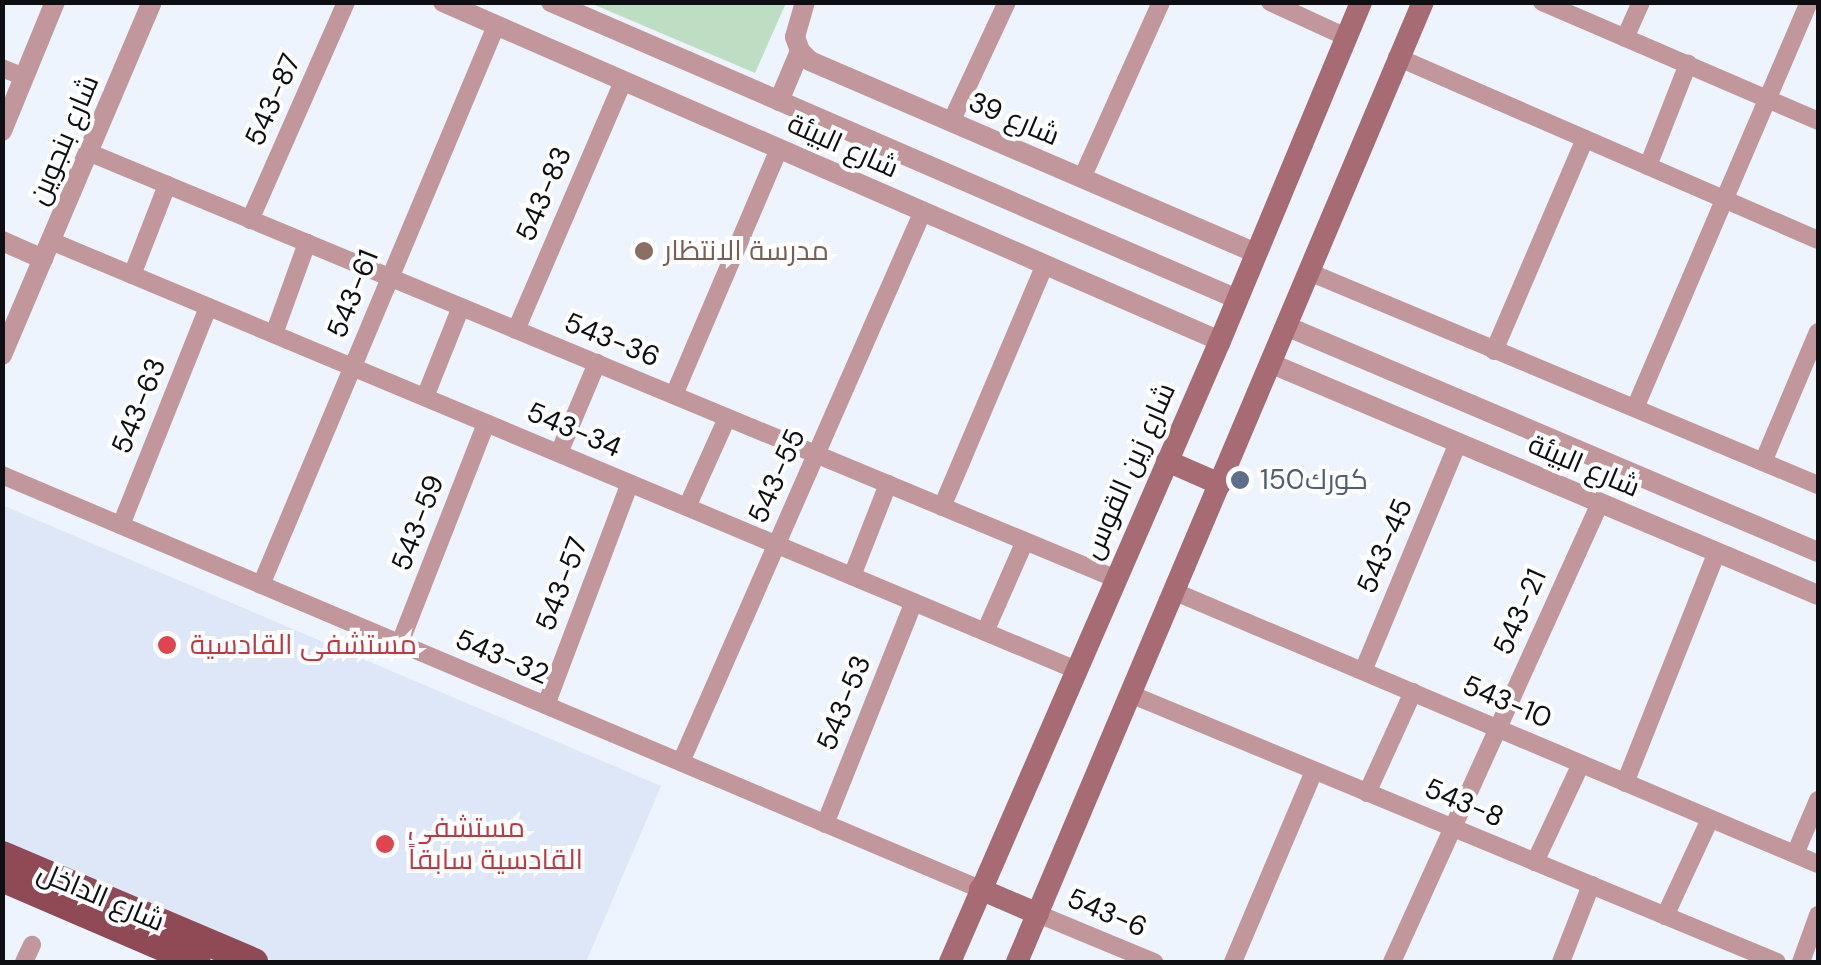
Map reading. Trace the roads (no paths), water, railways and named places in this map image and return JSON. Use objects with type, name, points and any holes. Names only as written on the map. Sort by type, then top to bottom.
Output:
[{"type":"main road","name":"شارع زين القوس","points":[[950,962],[1220,340],[1361,2]]},
{"type":"main road","points":[[1017,962],[1423,2]]},
{"type":"main road","points":[[1166,461],[1220,484]]},
{"type":"main road","name":"شارع الداخل","points":[[2,855],[254,962]]},
{"type":"main road","name":"شارع الداخل","points":[[2,878],[196,962]]},
{"type":"main road","points":[[980,889],[1038,914]]},
{"type":"street","points":[[2,131],[54,2]]},
{"type":"street","name":"شارع بنجوين","points":[[2,355],[152,2]]},
{"type":"street","name":"543-87","points":[[250,220],[346,2]]},
{"type":"street","name":"شارع البيئة","points":[[443,2],[1220,340]]},
{"type":"street","name":"شارع البيئة","points":[[552,2],[1237,298]]},
{"type":"street","points":[[779,101],[800,51],[795,37],[805,2]]},
{"type":"street","points":[[951,122],[1007,2]]},
{"type":"street","points":[[1082,178],[1161,2]]},
{"type":"street","points":[[1270,2],[1346,37]]},
{"type":"street","points":[[1542,2],[1818,121]]},
{"type":"street","points":[[1626,38],[1641,2]]},
{"type":"street","points":[[1634,408],[1808,2]]},
{"type":"street","name":"543-61","points":[[262,584],[496,26]]},
{"type":"street","name":"شارع 39","points":[[800,51],[810,61],[1256,253]]},
{"type":"street","points":[[1397,58],[1818,240]]},
{"type":"street","points":[[1648,166],[1688,64]]},
{"type":"street","points":[[2,68],[24,77]]},
{"type":"street","name":"543-83","points":[[516,330],[623,81]]},
{"type":"street","points":[[1494,351],[1585,139]]},
{"type":"street","points":[[674,395],[779,149]]},
{"type":"street","name":"543-36","points":[[88,152],[1114,578]]},
{"type":"street","points":[[132,274],[167,185]]},
{"type":"street","name":"543-55","points":[[681,762],[923,211]]},
{"type":"street","points":[[2,241],[47,250]]},
{"type":"street","points":[[274,334],[307,243]]},
{"type":"street","name":"543-34","points":[[47,250],[132,274],[1076,670]]},
{"type":"street","points":[[942,507],[1045,264]]},
{"type":"street","points":[[1309,272],[1818,484]]},
{"type":"street","name":"543-63","points":[[121,525],[208,306]]},
{"type":"street","points":[[426,397],[462,307]]},
{"type":"street","name":"شارع البيئة","points":[[1286,326],[1818,552]]},
{"type":"street","points":[[1763,462],[1818,332]]},
{"type":"street","points":[[559,453],[597,364]]},
{"type":"street","name":"شارع البيئة","points":[[1272,364],[1818,595]]},
{"type":"street","points":[[687,507],[727,418]]},
{"type":"street","name":"543-59","points":[[400,643],[486,423]]},
{"type":"street","name":"543-45","points":[[1363,671],[1458,442]]},
{"type":"street","name":"543-32","points":[[2,475],[980,889]]},
{"type":"street","name":"543-57","points":[[546,705],[630,483]]},
{"type":"street","points":[[852,576],[888,484]]},
{"type":"street","name":"543-21","points":[[1392,962],[1600,502]]},
{"type":"street","points":[[985,632],[1025,541]]},
{"type":"street","points":[[1626,783],[1716,552]]},
{"type":"street","name":"543-10","points":[[1174,591],[1818,864]]},
{"type":"street","name":"543-53","points":[[825,824],[914,602]]},
{"type":"street","points":[[1367,792],[1412,692]]},
{"type":"street","name":"543-8","points":[[1130,694],[1666,916],[1736,955],[1777,962]]},
{"type":"street","points":[[1535,862],[1581,764]]},
{"type":"street","points":[[1233,962],[1314,771]]},
{"type":"street","points":[[1795,854],[1818,800]]},
{"type":"street","points":[[1666,916],[1710,818]]},
{"type":"street","points":[[1561,962],[1591,885]]},
{"type":"street","name":"543-6","points":[[1038,914],[1154,962]]},
{"type":"street","points":[[1801,962],[1818,916]]},
{"type":"place","name":"مدرسة الانتظار","points":[[644,251]]},
{"type":"place","name":"كورك150","points":[[1240,480]]},
{"type":"place","name":"مستشفى القادسية","points":[[167,645]]},
{"type":"place","name":"مستشفى القادسية سابقاً","points":[[385,844]]}]
